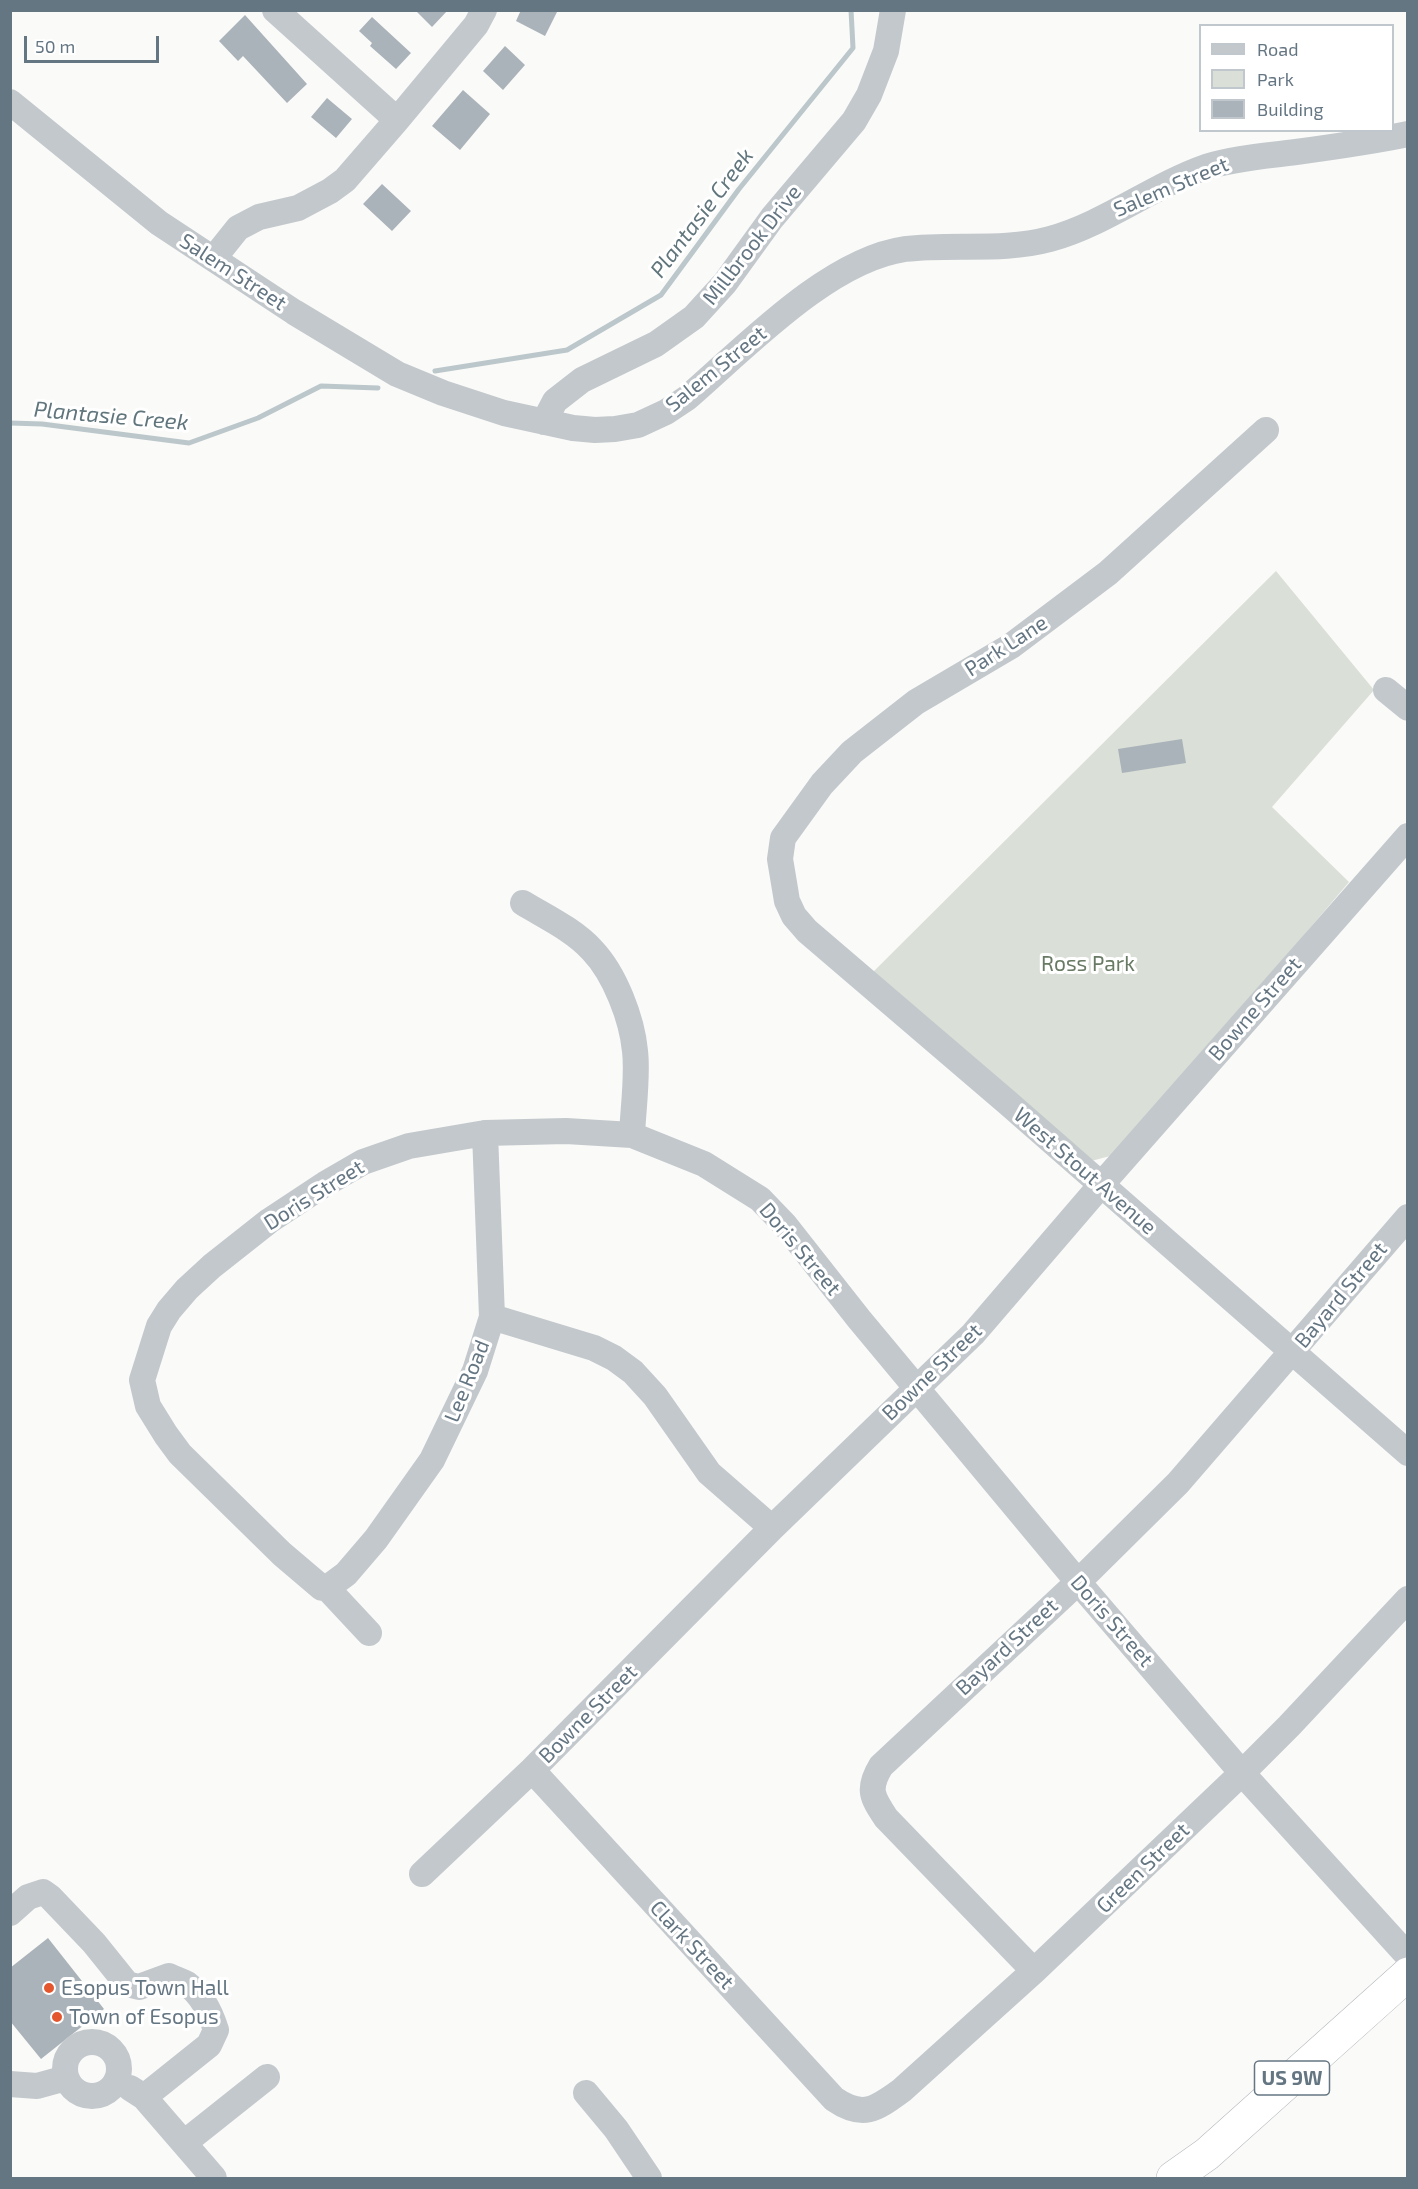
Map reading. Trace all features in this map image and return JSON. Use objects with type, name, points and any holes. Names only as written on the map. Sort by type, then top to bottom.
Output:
[{"type":"highway","name":"US 9W","points":[[1173,2178],[1207,2154],[1407,1974]]},
{"type":"street","points":[[275,10],[397,120]]},
{"type":"street","points":[[214,258],[238,228],[259,217],[298,208],[330,192],[345,180],[476,25],[484,10]]},
{"type":"street","name":"Millbrook Drive","points":[[544,422],[555,401],[582,380],[656,344],[694,317],[725,284],[772,218],[854,121],[869,95],[886,51],[893,10]]},
{"type":"street","name":"Salem Street","points":[[10,102],[159,223],[294,312],[397,374],[473,404],[544,422],[573,428],[615,429],[638,425],[666,412],[687,398],[808,294],[832,278],[885,254],[932,247],[1017,246],[1050,239],[1079,229],[1170,183],[1236,159],[1339,147],[1407,134]]},
{"type":"street","name":"Park Lane","points":[[782,877],[780,859],[783,838],[822,784],[852,752],[916,702],[1011,646],[1108,573],[1266,430]]},
{"type":"street","points":[[1386,690],[1407,708]]},
{"type":"street","name":"Bowne Street","points":[[422,1874],[532,1770],[772,1527],[973,1334],[1407,836]]},
{"type":"street","name":"West Stout Avenue","points":[[782,877],[787,901],[794,916],[807,931],[1407,1453]]},
{"type":"street","points":[[523,903],[566,929],[592,949],[620,996],[630,1026],[635,1053],[632,1135]]},
{"type":"street","name":"Doris Street","points":[[369,1634],[327,1588],[322,1588],[282,1554],[180,1454],[166,1435],[148,1406],[142,1380],[159,1326],[175,1303],[212,1266],[269,1221],[363,1162],[409,1146],[485,1133],[566,1131],[632,1135],[704,1164],[760,1199],[784,1225],[859,1319],[1078,1582],[1242,1773],[1407,1956]]},
{"type":"street","name":"Lee Road","points":[[327,1588],[346,1574],[376,1539],[432,1460],[475,1371],[492,1317],[485,1133]]},
{"type":"street","name":"Bayard Street","points":[[1034,1971],[886,1818],[875,1801],[871,1789],[875,1776],[881,1766],[1078,1582],[1178,1484],[1407,1217]]},
{"type":"street","points":[[492,1317],[594,1348],[615,1358],[633,1372],[655,1396],[709,1473],[772,1527]]},
{"type":"street","name":"Green Street","points":[[858,2111],[877,2106],[902,2090],[1034,1971],[1242,1773],[1407,1599]]},
{"type":"street","name":"Clark Street","points":[[532,1770],[834,2099],[858,2111]]},
{"type":"street","points":[[10,1913],[28,1897],[43,1892],[94,1943],[127,1984],[140,1987],[169,1976],[187,1984],[204,2003],[216,2030],[209,2045],[144,2097]]},
{"type":"street","points":[[93,2042],[103,2045],[112,2051],[117,2060],[119,2071],[116,2081],[110,2090],[101,2095],[90,2097],[80,2094],[66,2079],[64,2068],[67,2058],[73,2049],[82,2044],[93,2042]]},
{"type":"street","points":[[184,2143],[267,2077]]},
{"type":"street","points":[[10,2084],[37,2086],[66,2079]]},
{"type":"street","points":[[116,2081],[144,2097],[214,2178]]},
{"type":"street","points":[[586,2093],[616,2129],[649,2178]]},
{"type":"green space","name":"Ross Park","points":[[1276,571],[1374,690],[1272,807],[1349,882],[1114,1155],[1091,1161],[872,973]]},
{"type":"building","points":[[415,10],[448,10],[432,27]]},
{"type":"building","points":[[521,10],[558,10],[545,36],[516,21]]},
{"type":"building","points":[[245,15],[307,84],[287,103],[243,56],[238,61],[219,41]]},
{"type":"building","points":[[372,17],[411,53],[396,69],[370,46],[372,43],[359,31]]},
{"type":"building","points":[[505,46],[525,65],[503,90],[483,71]]},
{"type":"building","points":[[463,90],[490,114],[460,150],[432,126]]},
{"type":"building","points":[[327,98],[352,119],[336,138],[311,117]]},
{"type":"building","points":[[382,184],[411,211],[392,231],[363,204]]},
{"type":"building","points":[[1182,739],[1186,763],[1122,773],[1118,749]]},
{"type":"building","name":"Esopus Town Hall","points":[[48,1938],[104,2009],[41,2059],[10,2021],[10,1968]]},
{"type":"waterway","name":"Plantasie Creek","points":[[435,371],[567,350],[661,295],[739,189],[853,48],[851,10]]},
{"type":"waterway","name":"Plantasie Creek","points":[[10,423],[42,424],[189,443],[258,418],[321,386],[378,388]]},
{"type":"place","name":"Esopus Town Hall","points":[[49,1988]]},
{"type":"place","name":"Town of Esopus","points":[[57,2017]]}]
